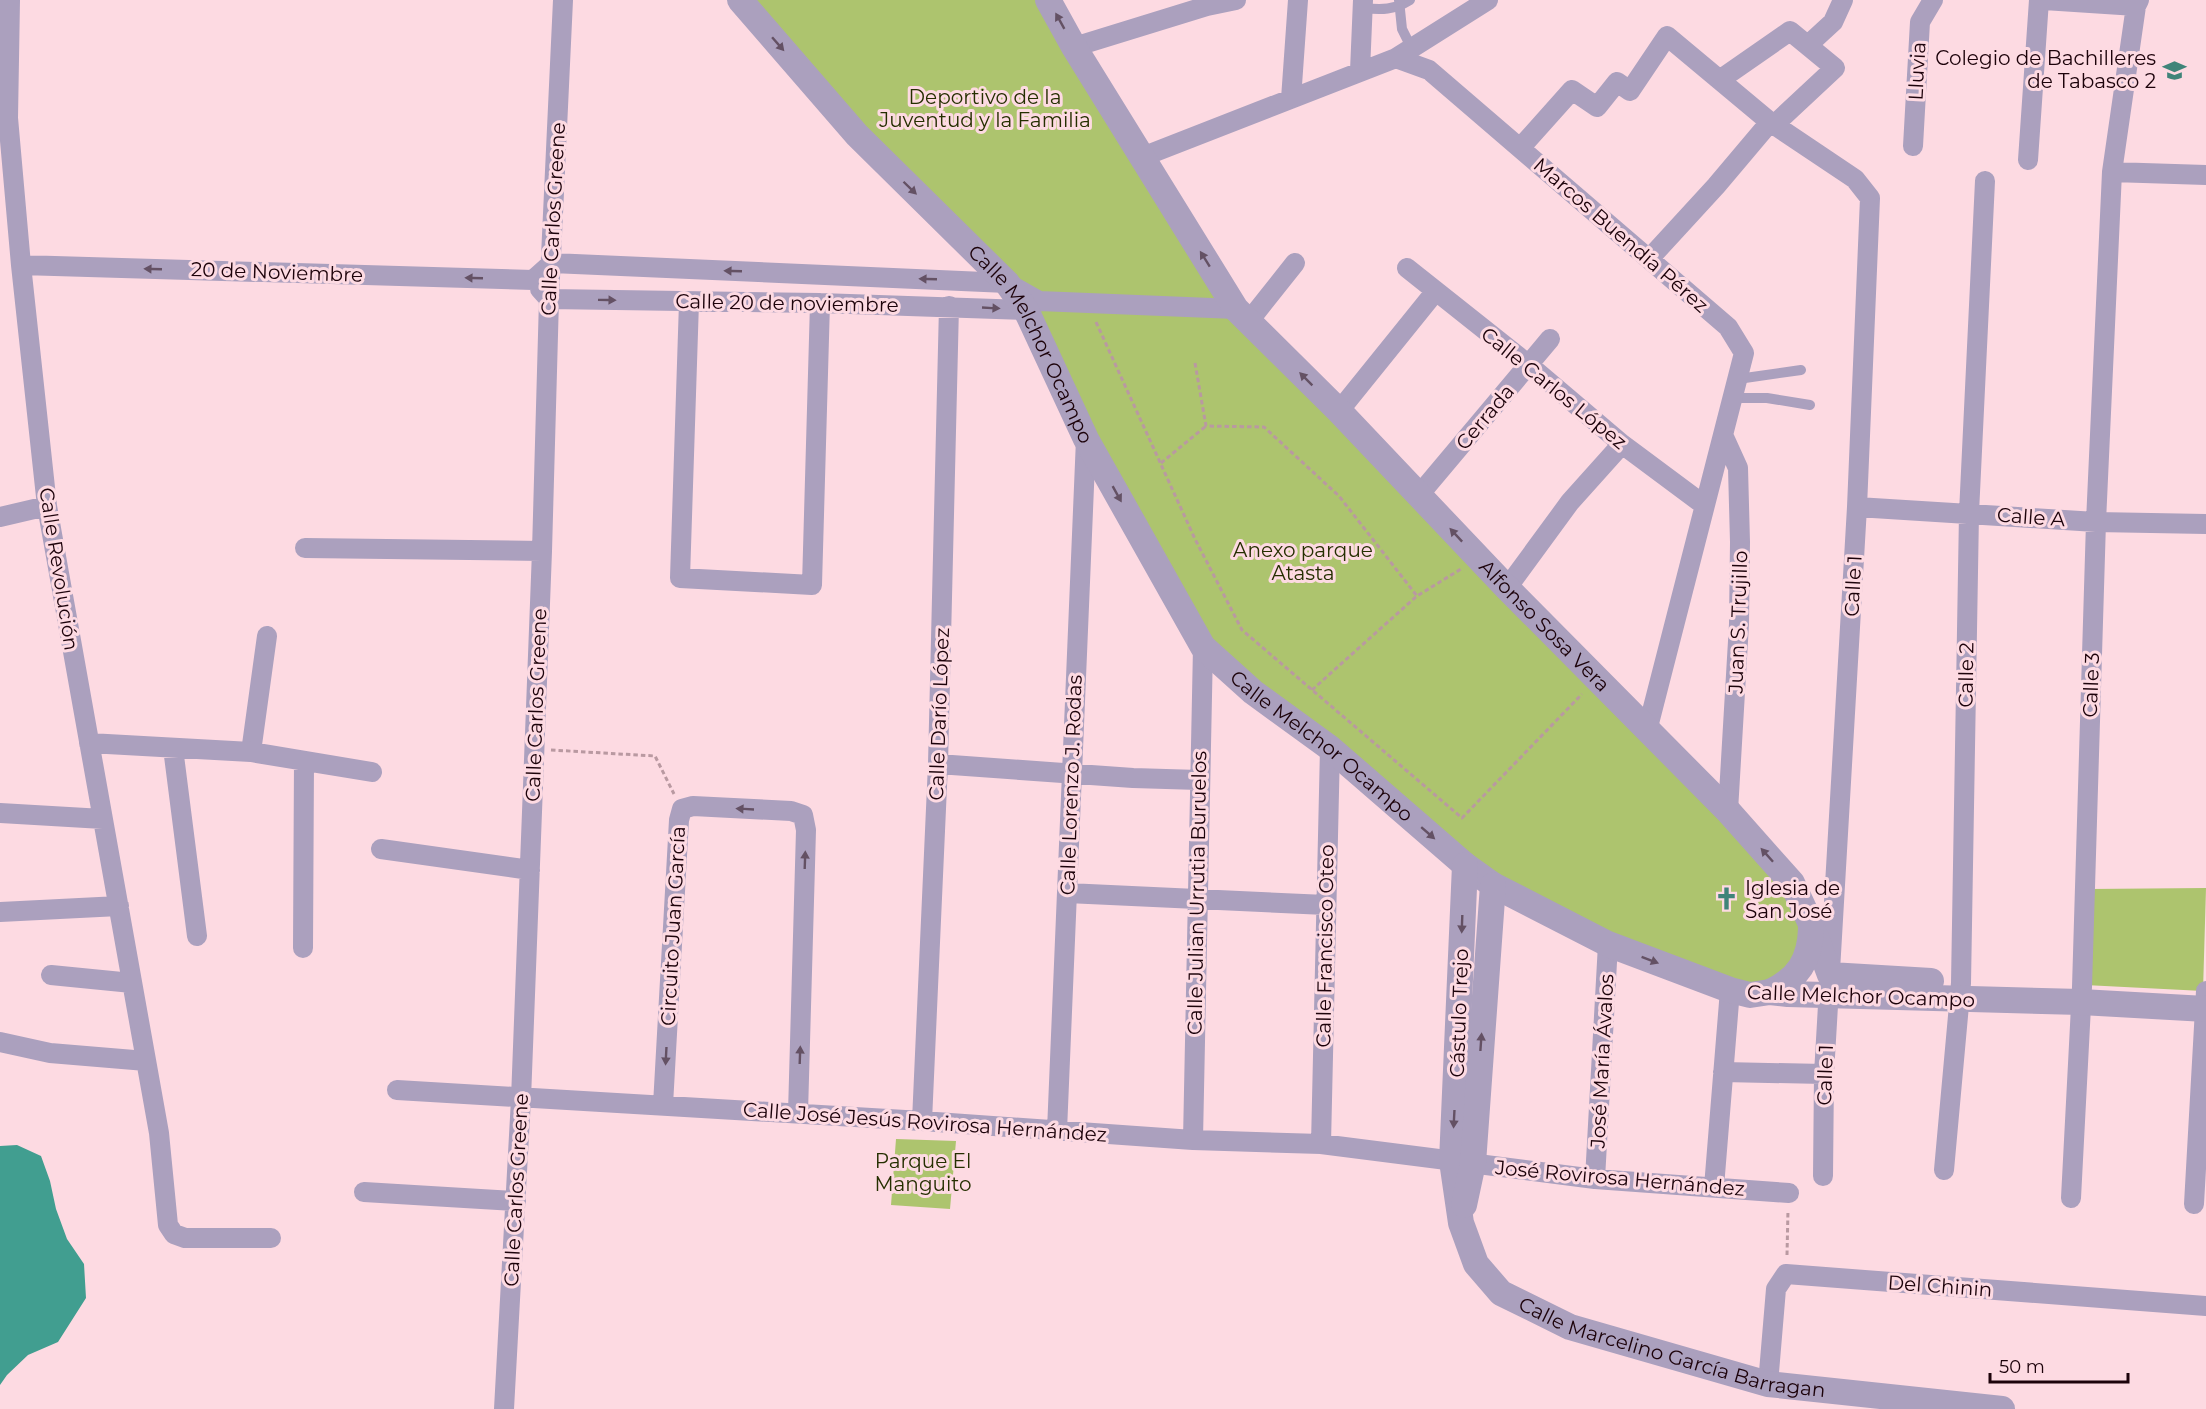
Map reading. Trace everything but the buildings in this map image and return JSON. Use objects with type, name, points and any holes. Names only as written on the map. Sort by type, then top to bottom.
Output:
[{"type":"street","name":"Calle Revolución","points":[[10,0],[4,118],[47,506],[159,1133],[168,1225],[174,1234],[185,1238],[271,1238]]},
{"type":"street","name":"Calle Carlos Greene","points":[[504,1409],[521,1099],[542,551],[549,299],[564,0]]},
{"type":"street","name":"Calle Melchor Ocampo","points":[[740,0],[856,135],[1032,305],[1086,439],[1203,647],[1253,692],[1330,748],[1464,866],[1493,885],[1608,944],[1730,990],[1750,995],[1770,992],[1788,994],[1827,977],[1960,991],[2206,1000]]},
{"type":"street","name":"Alfonso Sosa Vera","points":[[1048,0],[1074,47],[1142,157],[1243,315],[1728,812],[1792,883],[1811,924],[1827,977]]},
{"type":"street","points":[[1074,47],[1206,3],[1236,0]]},
{"type":"street","points":[[1291,99],[1298,0]]},
{"type":"street","points":[[1142,157],[1404,53],[1488,0]]},
{"type":"street","points":[[1808,45],[1833,22],[1843,0]]},
{"type":"street","name":"Lluvia","points":[[1913,146],[1920,22],[1933,0]]},
{"type":"street","points":[[2028,160],[2039,0]]},
{"type":"street","points":[[2044,0],[2137,3]]},
{"type":"street","name":"Calle 3","points":[[2071,1198],[2081,994],[2096,522],[2112,172],[2137,3]]},
{"type":"street","points":[[1360,72],[1363,4]]},
{"type":"street","points":[[1649,259],[1773,123],[1835,68],[1790,31],[1721,79]]},
{"type":"street","points":[[1521,147],[1572,90],[1597,107],[1617,82],[1630,91],[1667,36],[1773,123]]},
{"type":"street","name":"Marcos Buendía Pérez","points":[[1404,53],[1429,70],[1521,147],[1728,327],[1744,353],[1647,730]]},
{"type":"street","name":"Calle 1","points":[[1773,123],[1855,179],[1870,198],[1857,507],[1827,977],[1823,1176]]},
{"type":"street","points":[[2112,172],[2206,175]]},
{"type":"street","name":"Calle 2","points":[[1944,1170],[1960,991],[1969,513],[1984,181]]},
{"type":"street","points":[[549,299],[532,280],[552,263]]},
{"type":"street","name":"Calle 20 de noviembre","points":[[552,263],[1007,283]]},
{"type":"street","points":[[1032,305],[1088,304],[1243,315],[1295,263]]},
{"type":"street","name":"20 de Noviembre","points":[[21,265],[532,280]]},
{"type":"street","name":"Calle Carlos López","points":[[1407,268],[1529,365],[1622,444],[1704,505]]},
{"type":"street","points":[[1339,411],[1435,292]]},
{"type":"street","name":"Calle 20 de noviembre","points":[[549,299],[949,306],[1032,305]]},
{"type":"street","points":[[689,302],[680,578],[812,585],[820,303]]},
{"type":"street","name":"Calle Darío López","points":[[922,1121],[938,764],[949,306]]},
{"type":"street","name":"Cerrada","points":[[1419,495],[1550,339]]},
{"type":"street","name":"Juan S. Trujillo","points":[[1722,435],[1738,468],[1740,542],[1739,635],[1728,812]]},
{"type":"street","name":"Calle Lorenzo J. Rodas","points":[[1057,1131],[1086,439]]},
{"type":"street","points":[[1507,588],[1570,502],[1622,444]]},
{"type":"street","points":[[0,518],[47,506]]},
{"type":"street","name":"Calle A","points":[[1857,507],[2096,522],[2206,524]]},
{"type":"street","points":[[305,548],[542,551]]},
{"type":"street","points":[[251,752],[267,636]]},
{"type":"street","name":"Calle Julian Urrutia Buruelos","points":[[1193,1140],[1203,647]]},
{"type":"street","points":[[89,744],[251,752],[372,772]]},
{"type":"street","points":[[173,748],[197,936]]},
{"type":"street","name":"Calle Francisco Oteo","points":[[1321,1144],[1330,748]]},
{"type":"street","points":[[303,948],[304,761]]},
{"type":"street","points":[[938,764],[1199,780]]},
{"type":"street","name":"Circuito Juan García","points":[[663,1105],[679,820],[682,809],[693,806],[791,811],[802,815],[806,830],[798,1113]]},
{"type":"street","points":[[0,813],[103,819]]},
{"type":"street","points":[[381,849],[530,870]]},
{"type":"street","name":"Cástulo Trejo","points":[[1462,1162],[1464,866]]},
{"type":"street","name":"Cástulo Trejo","points":[[1462,1162],[1493,885]]},
{"type":"street","points":[[1067,893],[1326,905]]},
{"type":"street","points":[[0,912],[119,906]]},
{"type":"street","points":[[1770,992],[1786,984],[1803,964],[1810,946],[1811,924]]},
{"type":"street","name":"José María Ávalos","points":[[1595,1179],[1608,944]]},
{"type":"street","points":[[51,975],[132,983]]},
{"type":"street","points":[[1714,1187],[1730,990]]},
{"type":"street","points":[[2194,1204],[2206,1000]]},
{"type":"street","points":[[0,1042],[50,1053],[146,1061]]},
{"type":"street","points":[[1723,1072],[1824,1074]]},
{"type":"street","name":"Calle José Jesús Rovirosa Hernández","points":[[397,1090],[521,1099],[798,1113],[1193,1140],[1321,1144],[1462,1162]]},
{"type":"street","name":"José Rovirosa Hernández","points":[[1462,1162],[1595,1179],[1789,1193]]},
{"type":"street","name":"Calle Marcelino García Barragan","points":[[1462,1162],[1461,1223],[1476,1264],[1501,1293],[1570,1327],[1768,1384],[2001,1409]]},
{"type":"street","points":[[364,1192],[516,1201]]},
{"type":"street","points":[[1768,1384],[1776,1288],[1786,1274]]},
{"type":"street","name":"Del Chinin","points":[[1786,1274],[2206,1306]]},
{"type":"lane","points":[[1363,4],[1386,10],[1410,0]]},
{"type":"lane","points":[[1399,4],[1404,53]]},
{"type":"lane","points":[[1738,379],[1801,370]]},
{"type":"lane","points":[[1732,398],[1767,398],[1810,405]]},
{"type":"path","points":[[1088,304],[1195,539],[1242,630],[1462,818],[1583,693]]},
{"type":"path","points":[[1195,363],[1206,426]]},
{"type":"path","points":[[1161,463],[1206,426],[1264,427],[1339,496],[1417,596]]},
{"type":"path","points":[[1312,690],[1417,596],[1478,558]]},
{"type":"path","points":[[534,748],[656,756],[682,809]]},
{"type":"path","points":[[1786,1274],[1789,1193]]},
{"type":"green space","name":"Anexo parque Atasta","points":[[740,0],[1048,0],[1236,309],[1792,883],[1808,955],[1750,995],[1493,885],[1203,647],[1026,310]]},
{"type":"green space","points":[[2206,888],[2203,991],[2085,985],[2089,889]]},
{"type":"green space","name":"Parque El Manguito","points":[[896,1139],[956,1141],[950,1209],[891,1205]]},
{"type":"shaded area","points":[[17,1145],[41,1156],[67,1239],[84,1264],[86,1298],[58,1342],[28,1355],[0,1385],[0,1146]]},
{"type":"place","name":"Colegio de Bachilleres de Tabasco 2","points":[[2174,70]]},
{"type":"place","name":"Iglesia de San José","points":[[1727,899]]},
{"type":"park label","name":"Deportivo de la Juventud y la Familia","points":[[985,108]]}]
